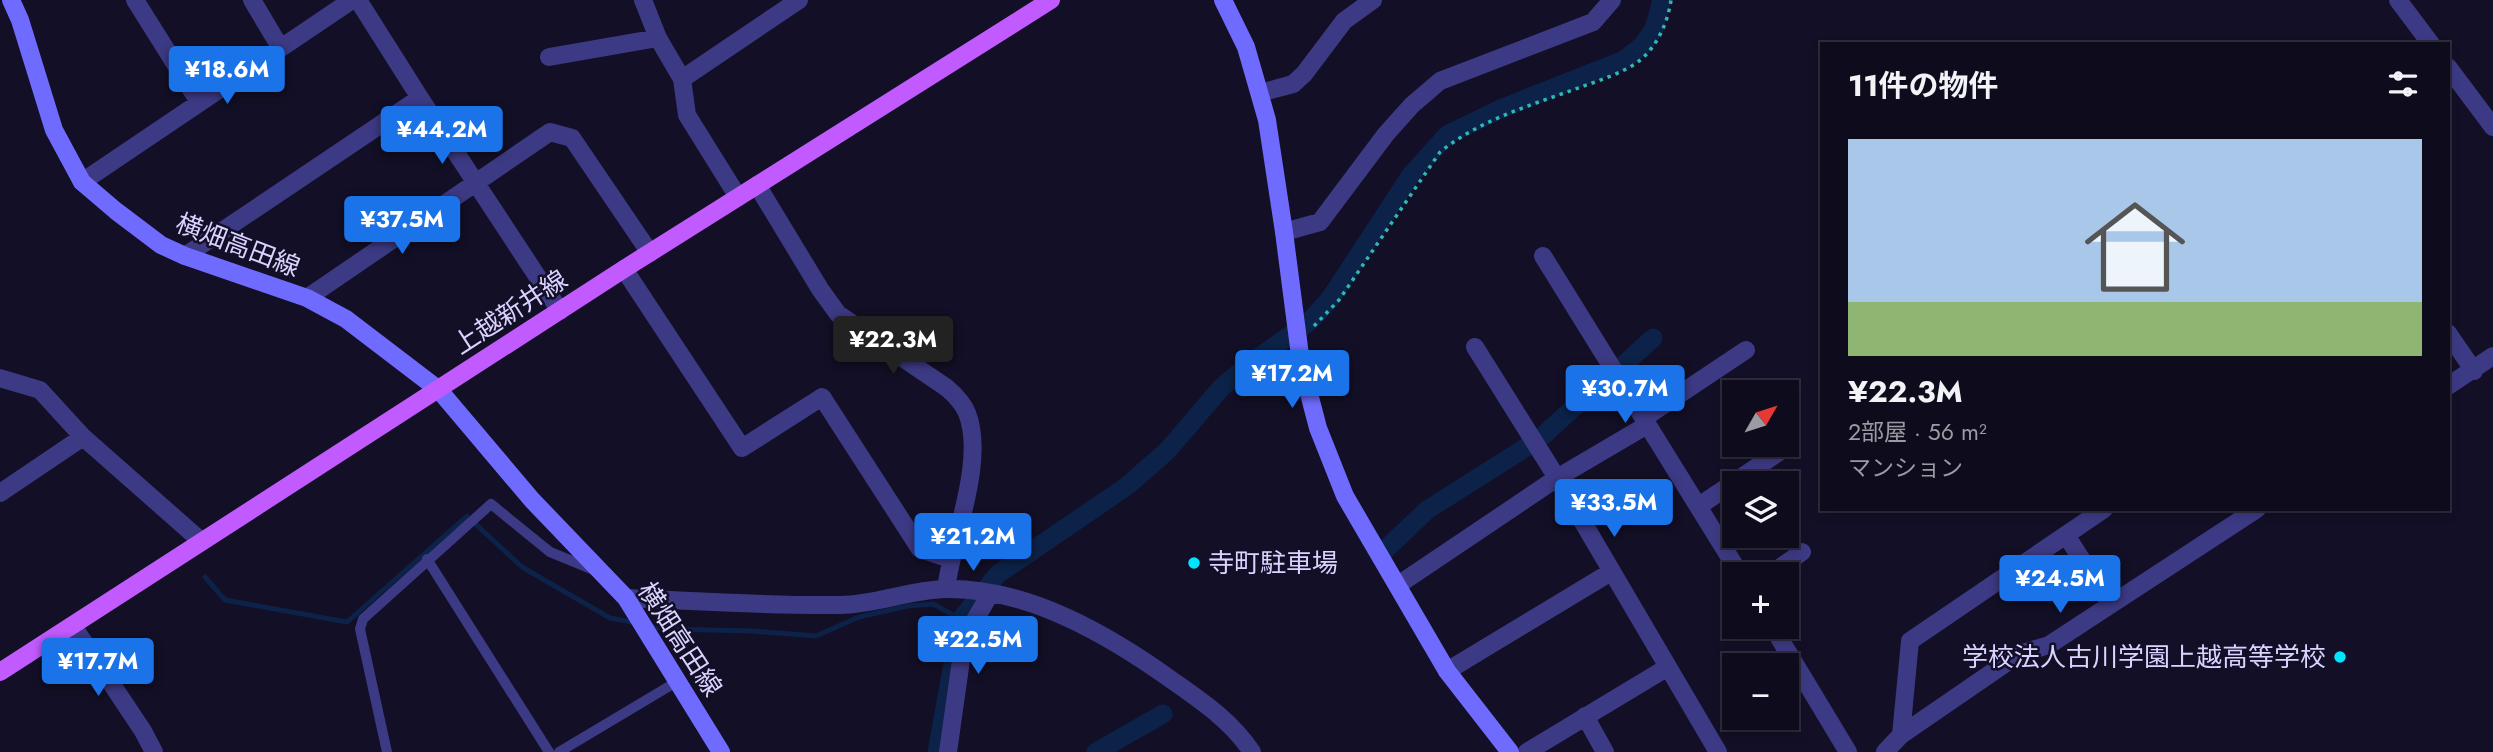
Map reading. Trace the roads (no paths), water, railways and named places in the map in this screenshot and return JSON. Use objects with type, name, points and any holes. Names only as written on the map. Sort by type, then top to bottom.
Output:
[{"type":"main road","name":"横畑高田線","points":[[11,0],[20,20],[54,130],[82,182],[161,245],[185,256],[307,298],[346,319],[439,390],[532,500],[626,598],[721,752]]},
{"type":"main road","name":"上越新井線","points":[[0,672],[624,269],[1051,0]]},
{"type":"main road","points":[[1223,0],[1246,47],[1260,93],[1273,154],[1297,340],[1310,400],[1335,473],[1359,521],[1447,671],[1510,752]]},
{"type":"street","points":[[135,0],[199,102]]},
{"type":"street","points":[[252,0],[280,47]]},
{"type":"street","points":[[82,182],[352,0]]},
{"type":"street","points":[[358,0],[560,311]]},
{"type":"street","points":[[643,0],[658,38],[682,79],[687,115],[738,197]]},
{"type":"street","points":[[682,79],[799,0]]},
{"type":"street","points":[[1260,93],[1293,84],[1304,74],[1344,21],[1373,0]]},
{"type":"street","points":[[1284,232],[1320,222],[1386,134],[1412,105],[1440,81],[1593,22],[1612,0]]},
{"type":"street","points":[[2398,0],[2430,42]]},
{"type":"street","points":[[549,57],[658,38]]},
{"type":"street","points":[[2450,70],[2493,127]]},
{"type":"street","points":[[185,256],[420,99]]},
{"type":"street","points":[[307,298],[550,132],[572,138],[650,253]]},
{"type":"street","points":[[757,185],[838,314],[947,388],[967,411],[971,437],[970,482],[950,559],[946,589]]},
{"type":"street","points":[[1543,256],[1733,562]]},
{"type":"street","points":[[624,269],[742,448],[822,397],[920,549],[950,559]]},
{"type":"street","points":[[2450,335],[2474,371]]},
{"type":"street","points":[[1475,347],[1557,478],[1718,752]]},
{"type":"street","points":[[1398,585],[1645,422],[1746,350]]},
{"type":"street","points":[[2450,385],[2493,356]]},
{"type":"street","points":[[0,378],[40,390],[83,437],[201,541]]},
{"type":"street","points":[[0,493],[83,437]]},
{"type":"street","points":[[1699,506],[1772,457]]},
{"type":"street","points":[[1900,735],[1910,641],[2101,511]]},
{"type":"street","points":[[1885,752],[1900,735],[2019,654],[2049,645],[2254,511]]},
{"type":"street","points":[[2066,535],[2110,604]]},
{"type":"street","points":[[1788,562],[1802,552]]},
{"type":"street","points":[[1447,671],[1612,572]]},
{"type":"street","points":[[626,598],[767,605],[849,605],[908,593],[946,589],[990,594],[1068,617],[1095,630],[1214,710],[1252,752]]},
{"type":"street","points":[[948,752],[964,639],[990,594]]},
{"type":"street","points":[[73,626],[143,731],[154,752]]},
{"type":"street","points":[[1780,639],[1848,752]]},
{"type":"street","points":[[1527,752],[1668,667]]},
{"type":"street","points":[[1584,716],[1605,752]]},
{"type":"lane","points":[[387,752],[360,629],[363,619],[491,504],[550,552],[601,573]]},
{"type":"lane","points":[[427,559],[549,752]]},
{"type":"lane","points":[[559,752],[678,681]]},
{"type":"waterway","points":[[937,752],[961,619],[998,574],[1127,486],[1168,450],[1221,388],[1248,365],[1310,321],[1330,299],[1411,175],[1447,135],[1500,109],[1624,60],[1643,45],[1654,29],[1662,0]]},
{"type":"waterway","points":[[1618,370],[1653,338]]},
{"type":"waterway","points":[[1538,440],[1610,375]]},
{"type":"waterway","points":[[1385,550],[1427,510],[1528,446]]},
{"type":"waterway","points":[[205,577],[225,600],[347,622],[467,516],[522,567],[610,618],[637,623]]},
{"type":"waterway","points":[[650,626],[816,636],[859,617],[908,606],[933,604],[961,619]]},
{"type":"waterway","points":[[1096,752],[1163,714]]},
{"type":"place","name":"寺町駐車場","points":[[1194,563]]},
{"type":"place","name":"学校法人古川学園上越高等学校","points":[[2340,657]]}]
